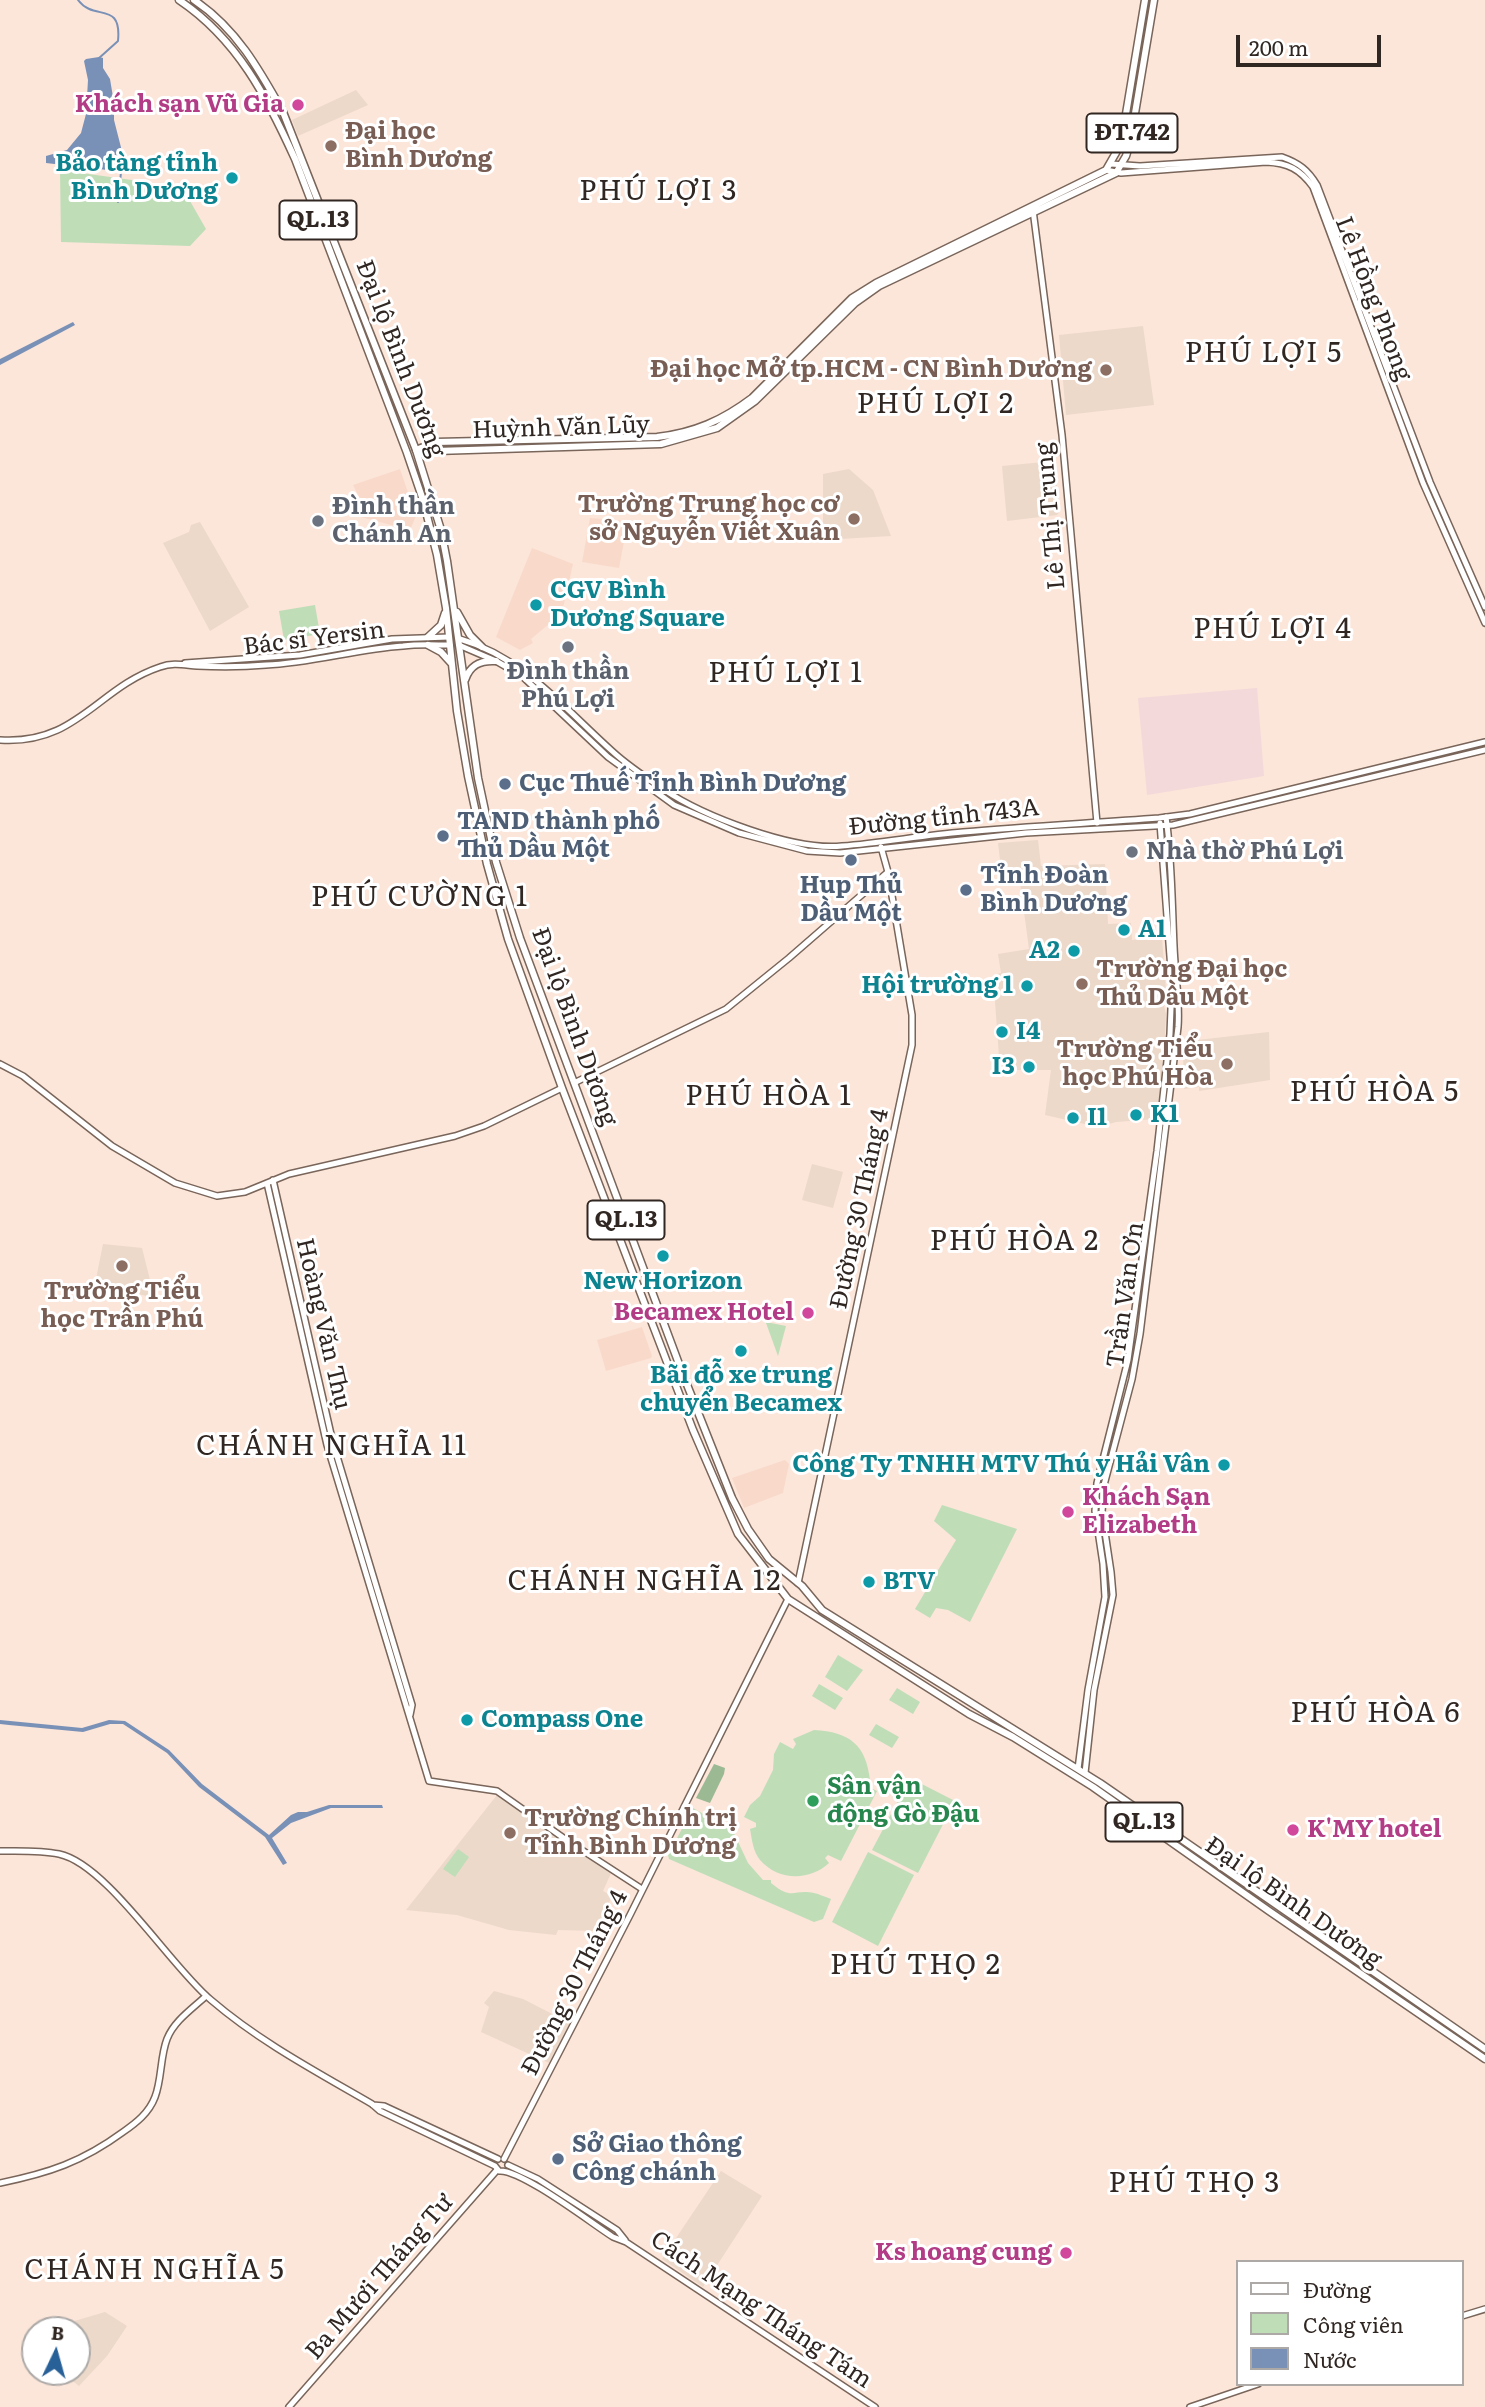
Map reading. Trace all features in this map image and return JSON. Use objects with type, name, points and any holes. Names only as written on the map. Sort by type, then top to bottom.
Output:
[{"type":"main road","name":"Đại lộ Bình Dương","points":[[179,0],[194,10],[228,43],[256,79],[285,136],[389,406],[387,412],[401,447],[407,453],[427,514],[446,608],[466,763],[487,864],[508,939],[562,1088],[709,1470],[738,1534],[789,1599],[969,1714],[1013,1737],[1093,1787],[1485,2059]]},
{"type":"main road","name":"Đại lộ Bình Dương","points":[[194,0],[236,36],[263,75],[283,112],[416,450],[441,530],[455,607],[478,778],[496,862],[520,938],[732,1498],[748,1529],[769,1559],[798,1583]]},
{"type":"main road","name":"ĐT.742","points":[[1033,209],[1109,167],[1121,144],[1145,0]]},
{"type":"main road","name":"Huỳnh Văn Lũy","points":[[416,450],[436,442],[657,438],[716,425],[752,398],[853,300],[1033,209],[1116,173],[1130,143],[1154,0]]},
{"type":"main road","points":[[228,43],[236,36]]},
{"type":"main road","points":[[407,453],[416,450]]},
{"type":"main road","points":[[455,607],[467,631],[482,647]]},
{"type":"main road","points":[[446,608],[441,625],[428,641],[453,666]]},
{"type":"main road","points":[[450,641],[460,642]]},
{"type":"main road","points":[[464,682],[475,664],[496,661]]},
{"type":"main road","points":[[487,864],[496,862]]},
{"type":"main road","points":[[562,1088],[576,1082]]},
{"type":"main road","points":[[668,1360],[677,1357]]},
{"type":"main road","points":[[798,1583],[788,1586],[789,1599],[798,1602],[803,1598],[804,1589]]},
{"type":"main road","name":"QL.13","points":[[798,1583],[804,1589]]},
{"type":"main road","name":"Đại lộ Bình Dương","points":[[804,1589],[822,1610],[1085,1773],[1485,2049]]},
{"type":"main road","points":[[1269,1911],[1270,1901]]},
{"type":"street","name":"Lê Hồng Phong","points":[[1109,167],[1282,157],[1296,162],[1311,174],[1427,474],[1485,607]]},
{"type":"street","name":"Lê Hồng Phong","points":[[1109,167],[1116,173],[1266,162],[1282,163],[1303,174],[1312,187],[1423,483],[1485,623]]},
{"type":"street","name":"Lê Thị Trung","points":[[1033,209],[1062,435],[1097,823]]},
{"type":"street","name":"Bác sĩ Yersin","points":[[0,740],[40,738],[78,719],[134,678],[162,666],[266,662],[313,657],[392,639],[450,641]]},
{"type":"street","name":"Đường tỉnh 743A","points":[[460,642],[482,647],[526,672],[608,757],[674,805],[739,834],[807,851],[840,853],[1022,834],[1164,826],[1485,750]]},
{"type":"street","name":"Đường tỉnh 743A","points":[[460,642],[522,676],[613,752],[677,799],[743,827],[809,845],[840,847],[1011,827],[1097,823],[1191,814],[1485,742]]},
{"type":"street","name":"Trần Văn Ơn","points":[[1085,1773],[1096,1679],[1112,1595],[1102,1512],[1104,1485],[1132,1379],[1140,1334],[1177,1037],[1179,994],[1174,949],[1173,874],[1163,818]]},
{"type":"street","name":"Trần Văn Ơn","points":[[1078,1769],[1086,1701],[1105,1597],[1095,1511],[1097,1483],[1130,1352],[1170,1034],[1172,983],[1164,826]]},
{"type":"street","name":"Đường 30 Tháng 4","points":[[798,1583],[912,1045],[912,1015],[888,872],[880,841]]},
{"type":"street","points":[[576,1082],[726,1009],[763,981],[888,872]]},
{"type":"street","points":[[0,1063],[23,1076],[112,1146],[175,1183],[217,1196],[245,1192],[289,1174],[455,1136],[484,1126],[562,1088]]},
{"type":"street","name":"Hoàng Văn Thụ","points":[[270,1182],[341,1483],[412,1705],[410,1715],[429,1781],[497,1791],[642,1889]]},
{"type":"street","name":"Đường 30 Tháng 4","points":[[501,2159],[525,2120],[789,1599]]},
{"type":"street","points":[[0,1851],[58,1853],[85,1866],[117,1896],[206,1996],[262,2039],[380,2111],[496,2168],[507,2167]]},
{"type":"street","points":[[0,2183],[39,2175],[80,2160],[139,2120],[155,2097],[166,2041],[173,2027],[206,1996]]},
{"type":"street","points":[[372,2104],[384,2106],[501,2159],[507,2167]]},
{"type":"street","name":"Ba Mươi Tháng Tư","points":[[289,2407],[501,2159]]},
{"type":"street","name":"Cách Mạng Tháng Tám","points":[[507,2167],[538,2179],[617,2230],[626,2242],[875,2407]]},
{"type":"street","points":[[1464,2315],[1485,2309]]},
{"type":"street","points":[[1190,2407],[1252,2386]]},
{"type":"shaded area","points":[[356,90],[368,105],[298,136],[292,120]]},
{"type":"shaded area","name":"Đại học Mở tp.HCM - CN Bình Dương","points":[[1143,326],[1154,405],[1066,415],[1059,335]]},
{"type":"shaded area","points":[[1054,461],[1060,511],[1057,515],[1007,521],[1002,466]]},
{"type":"shaded area","points":[[400,469],[416,516],[410,530],[361,517],[361,501],[353,485]]},
{"type":"shaded area","name":"Trường Trung học cơ sở Nguyễn Viết Xuân","points":[[849,469],[873,490],[891,536],[823,540],[823,474]]},
{"type":"shaded area","points":[[590,518],[661,524],[661,532],[626,531],[619,568],[582,562]]},
{"type":"shaded area","points":[[200,522],[249,607],[210,631],[163,543],[189,532],[191,525]]},
{"type":"shaded area","points":[[532,548],[573,564],[563,608],[552,625],[549,624],[531,639],[533,643],[520,650],[496,637]]},
{"type":"shaded area","points":[[1257,688],[1264,776],[1147,795],[1138,698]]},
{"type":"shaded area","name":"Trường Đại học Thủ Dầu Một","points":[[1038,840],[1041,866],[1105,864],[1108,924],[1131,923],[1132,940],[1162,937],[1167,1004],[1164,1006],[1166,1014],[1163,1072],[1156,1119],[1116,1122],[1098,1127],[1045,1115],[1051,1070],[1000,1070],[994,988],[999,987],[997,974],[1001,973],[998,954],[1029,949],[1018,867],[1001,868],[998,843]]},
{"type":"shaded area","name":"Trường Tiểu học Phú Hòa","points":[[1269,1032],[1270,1080],[1199,1091],[1199,1087],[1184,1089],[1183,1047],[1188,1041]]},
{"type":"shaded area","points":[[812,1164],[843,1172],[833,1208],[802,1200]]},
{"type":"shaded area","name":"Trường Tiểu học Trần Phú","points":[[103,1244],[142,1248],[154,1296],[95,1284]]},
{"type":"shaded area","points":[[642,1327],[651,1358],[606,1371],[597,1340]]},
{"type":"shaded area","points":[[785,1460],[789,1464],[783,1493],[744,1508],[732,1478]]},
{"type":"shaded area","name":"Trường Chính trị Tỉnh Bình Dương","points":[[497,1795],[611,1873],[603,1891],[612,1896],[596,1931],[558,1930],[556,1935],[509,1930],[457,1915],[406,1910]]},
{"type":"shaded area","points":[[494,1991],[523,1999],[570,2023],[549,2063],[481,2032],[489,2007],[484,2003]]},
{"type":"shaded area","points":[[721,2171],[762,2196],[703,2287],[662,2259]]},
{"type":"shaded area","points":[[105,2312],[127,2326],[107,2356],[91,2373],[91,2316]]},
{"type":"green space","points":[[60,170],[182,187],[206,229],[190,246],[61,242]]},
{"type":"green space","points":[[315,605],[320,634],[284,640],[279,611]]},
{"type":"green space","points":[[766,1323],[786,1326],[778,1356]]},
{"type":"green space","points":[[942,1505],[1017,1529],[970,1622],[948,1610],[936,1608],[930,1618],[915,1609],[956,1540],[934,1521]]},
{"type":"green space","points":[[838,1655],[863,1670],[847,1691],[825,1677]]},
{"type":"green space","points":[[819,1684],[843,1698],[835,1710],[812,1696]]},
{"type":"green space","points":[[897,1688],[920,1702],[913,1714],[889,1700]]},
{"type":"green space","points":[[876,1724],[899,1737],[892,1748],[869,1735]]},
{"type":"green space","name":"Sân vận động Gò Đậu","points":[[814,1730],[837,1734],[854,1743],[860,1749],[868,1768],[870,1780],[864,1781],[865,1785],[877,1791],[841,1861],[828,1855],[825,1858],[829,1863],[813,1873],[785,1875],[767,1867],[760,1860],[754,1849],[750,1829],[756,1827],[756,1823],[744,1817],[750,1805],[760,1796],[773,1770],[774,1754],[780,1742],[793,1749],[796,1744],[793,1739]]},
{"type":"green space","points":[[714,1764],[725,1768],[710,1803],[696,1798]]},
{"type":"green space","points":[[910,1778],[955,1801],[918,1873],[872,1850]]},
{"type":"green space","points":[[693,1808],[733,1831],[748,1863],[763,1880],[771,1880],[771,1883],[784,1892],[814,1893],[831,1899],[823,1919],[814,1922],[669,1859],[668,1855]]},
{"type":"green space","points":[[458,1849],[469,1857],[455,1877],[443,1869]]},
{"type":"green space","points":[[868,1852],[914,1875],[878,1946],[832,1922]]},
{"type":"water","points":[[103,58],[103,68],[110,79],[114,120],[125,172],[46,163],[46,156],[67,150],[81,133],[86,114],[88,80],[84,61]]},
{"type":"water","points":[[73,322],[75,325],[0,365],[0,359]]},
{"type":"water","points":[[0,1720],[82,1728],[109,1720],[125,1721],[169,1750],[202,1784],[269,1835],[298,1812],[329,1805],[382,1805],[383,1808],[331,1808],[291,1823],[272,1838],[287,1863],[283,1865],[265,1837],[199,1787],[167,1753],[123,1724],[110,1724],[83,1732],[0,1724]]},
{"type":"waterway","points":[[78,0],[84,6],[106,13],[116,20],[118,41],[98,59]]},
{"type":"waterway","points":[[118,202],[121,172]]},
{"type":"place","name":"Khách sạn Vũ Gia","points":[[298,105]]},
{"type":"place","name":"Đại học Bình Dương","points":[[331,146]]},
{"type":"place","name":"Bảo tàng tỉnh Bình Dương","points":[[232,178]]},
{"type":"place","name":"Đại học Mở tp.HCM - CN Bình Dương","points":[[1106,370]]},
{"type":"place","name":"Trường Trung học cơ sở Nguyễn Viết Xuân","points":[[854,519]]},
{"type":"place","name":"Đình thần Chánh An","points":[[318,521]]},
{"type":"place","name":"CGV Bình Dương Square","points":[[536,605]]},
{"type":"place","name":"Đình thần Phú Lợi","points":[[568,647]]},
{"type":"place","name":"Cục Thuế Tỉnh Bình Dương","points":[[505,784]]},
{"type":"place","name":"TAND thành phố Thủ Dầu Một","points":[[443,836]]},
{"type":"place","name":"Nhà thờ Phú Lợi","points":[[1132,852]]},
{"type":"place","name":"Hup Thủ Dầu Một","points":[[851,860]]},
{"type":"place","name":"Tỉnh Đoàn Bình Dương","points":[[966,890]]},
{"type":"place","name":"A1","points":[[1124,930]]},
{"type":"place","name":"A2","points":[[1074,951]]},
{"type":"place","name":"Trường Đại học Thủ Dầu Một","points":[[1082,984]]},
{"type":"place","name":"Hội trường 1","points":[[1027,986]]},
{"type":"place","name":"I4","points":[[1002,1032]]},
{"type":"place","name":"Trường Tiểu học Phú Hòa","points":[[1227,1064]]},
{"type":"place","name":"I3","points":[[1029,1067]]},
{"type":"place","name":"K1","points":[[1136,1115]]},
{"type":"place","name":"I1","points":[[1073,1118]]},
{"type":"place","name":"New Horizon","points":[[663,1256]]},
{"type":"place","name":"Trường Tiểu học Trần Phú","points":[[122,1266]]},
{"type":"place","name":"Becamex Hotel","points":[[808,1313]]},
{"type":"place","name":"Bãi đỗ xe trung chuyển Becamex","points":[[741,1351]]},
{"type":"place","name":"Công Ty TNHH MTV Thú y Hải Vân","points":[[1224,1465]]},
{"type":"place","name":"Khách Sạn Elizabeth","points":[[1068,1512]]},
{"type":"place","name":"BTV","points":[[869,1582]]},
{"type":"place","name":"Compass One","points":[[467,1720]]},
{"type":"place","name":"Sân vận động Gò Đậu","points":[[813,1801]]},
{"type":"place","name":"K'MY hotel","points":[[1293,1830]]},
{"type":"place","name":"Trường Chính trị Tỉnh Bình Dương","points":[[510,1833]]},
{"type":"place","name":"Sở Giao thông Công chánh","points":[[558,2159]]},
{"type":"place","name":"Ks hoang cung","points":[[1066,2253]]},
{"type":"district","name":"PHÚ LỢI 3","points":[[659,192]]},
{"type":"district","name":"PHÚ LỢI 5","points":[[1264,354]]},
{"type":"district","name":"PHÚ LỢI 2","points":[[936,405]]},
{"type":"district","name":"PHÚ LỢI 4","points":[[1273,630]]},
{"type":"district","name":"PHÚ LỢI 1","points":[[786,674]]},
{"type":"district","name":"PHÚ CƯỜNG 1","points":[[420,898]]},
{"type":"district","name":"PHÚ HÒA 5","points":[[1375,1093]]},
{"type":"district","name":"PHÚ HÒA 1","points":[[769,1097]]},
{"type":"district","name":"PHÚ HÒA 2","points":[[1015,1242]]},
{"type":"district","name":"CHÁNH NGHĨA 11","points":[[332,1447]]},
{"type":"district","name":"CHÁNH NGHĨA 12","points":[[645,1582]]},
{"type":"district","name":"PHÚ HÒA 6","points":[[1376,1714]]},
{"type":"district","name":"PHÚ THỌ 2","points":[[916,1966]]},
{"type":"district","name":"PHÚ THỌ 3","points":[[1195,2184]]},
{"type":"district","name":"CHÁNH NGHĨA 5","points":[[155,2271]]}]
